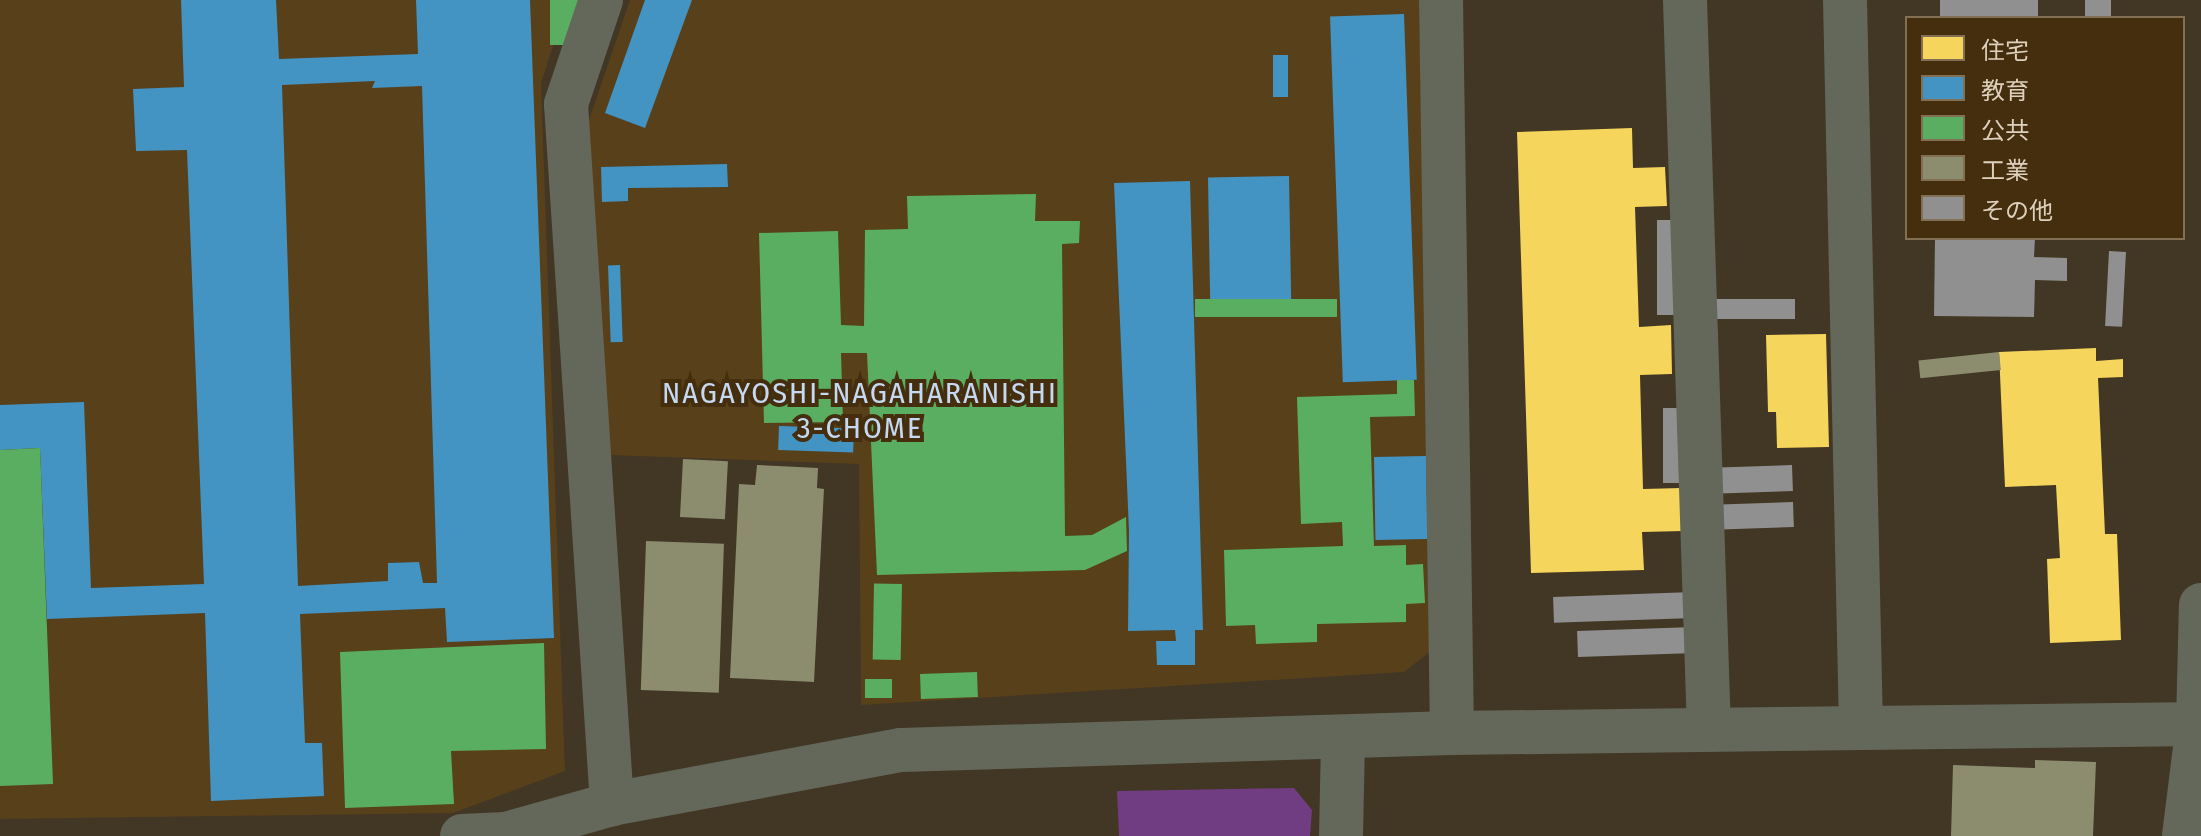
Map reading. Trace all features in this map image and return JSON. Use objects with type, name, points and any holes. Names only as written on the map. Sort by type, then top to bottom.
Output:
[{"type":"street","points":[[601,0],[566,104],[612,804]]},
{"type":"street","points":[[1441,0],[1452,733]]},
{"type":"street","points":[[1685,0],[1709,730]]},
{"type":"street","points":[[1845,0],[1861,728]]},
{"type":"street","points":[[2184,836],[2200,724],[2201,605]]},
{"type":"street","points":[[462,836],[506,835],[612,804],[901,750],[1343,739],[1452,733],[2200,724]]},
{"type":"street","points":[[1341,836],[1343,739]]},
{"type":"shaded area","points":[[0,0],[568,0],[541,83],[565,771],[453,813],[0,819]]},
{"type":"shaded area","points":[[630,0],[1419,0],[1432,650],[1404,672],[861,705],[859,464],[608,455],[588,123]]},
{"type":"shaded area","points":[[1294,788],[1312,810],[1310,836],[1119,836],[1117,791]]},
{"type":"building: 住宅","points":[[1632,128],[1633,168],[1665,167],[1667,206],[1635,207],[1639,327],[1671,325],[1672,374],[1640,375],[1643,489],[1681,488],[1683,531],[1642,532],[1644,570],[1531,573],[1517,132]]},
{"type":"building: 住宅","points":[[1826,334],[1829,447],[1777,448],[1776,412],[1768,412],[1766,335]]},
{"type":"building: 住宅","points":[[2096,348],[2096,361],[2123,359],[2123,377],[2098,378],[2105,534],[2117,534],[2121,640],[2050,643],[2047,559],[2060,558],[2056,485],[2005,487],[1999,352]]},
{"type":"building: 教育","points":[[181,0],[276,0],[279,59],[418,54],[416,0],[530,0],[554,638],[447,642],[445,608],[300,614],[305,743],[322,743],[324,796],[211,801],[205,613],[47,619],[40,448],[0,450],[0,405],[84,402],[91,588],[204,584],[187,150],[136,151],[133,89],[184,87]],"holes":[[[375,81],[372,88],[422,86],[437,583],[423,583],[419,562],[388,563],[388,581],[298,586],[282,85]]]},
{"type":"building: 教育","points":[[645,0],[692,0],[645,128],[605,113]]},
{"type":"building: 教育","points":[[1404,14],[1417,380],[1343,382],[1330,17]]},
{"type":"building: 教育","points":[[1273,55],[1288,55],[1288,97],[1273,97]]},
{"type":"building: 教育","points":[[727,164],[728,187],[628,188],[628,201],[602,202],[601,167]]},
{"type":"building: 教育","points":[[1289,176],[1291,300],[1210,301],[1208,177]]},
{"type":"building: 教育","points":[[1190,181],[1203,630],[1195,630],[1195,665],[1157,665],[1156,641],[1176,641],[1175,630],[1128,631],[1129,531],[1114,183]]},
{"type":"building: 教育","points":[[608,265],[620,265],[623,342],[611,342]]},
{"type":"building: 教育","points":[[779,426],[854,429],[853,453],[778,450]]},
{"type":"building: 教育","points":[[1426,456],[1427,539],[1375,540],[1374,457]]},
{"type":"building: 公共","points":[[550,0],[581,0],[581,45],[550,45]]},
{"type":"building: 公共","points":[[1036,194],[1035,221],[1080,221],[1079,243],[1062,244],[1065,536],[1092,535],[1126,517],[1127,551],[1085,570],[877,575],[867,353],[841,353],[843,422],[764,423],[759,233],[838,231],[841,325],[864,326],[865,230],[908,229],[907,196]]},
{"type":"building: 公共","points":[[1195,299],[1337,299],[1337,317],[1195,317]]},
{"type":"building: 公共","points":[[1397,380],[1414,380],[1415,416],[1370,417],[1374,546],[1406,545],[1406,565],[1423,564],[1425,603],[1406,604],[1406,622],[1317,624],[1317,642],[1256,644],[1255,625],[1226,626],[1224,550],[1343,546],[1342,522],[1301,524],[1297,397],[1397,394]]},
{"type":"building: 公共","points":[[40,448],[53,784],[0,786],[0,450]]},
{"type":"building: 公共","points":[[874,584],[902,584],[901,660],[873,659]]},
{"type":"building: 公共","points":[[544,643],[546,749],[451,751],[454,804],[345,808],[340,652]]},
{"type":"building: 公共","points":[[977,672],[978,697],[921,699],[920,674]]},
{"type":"building: 公共","points":[[865,679],[892,679],[892,698],[865,698]]},
{"type":"building: 工業","points":[[1999,352],[2001,370],[1920,378],[1918,360]]},
{"type":"building: 工業","points":[[683,459],[728,461],[725,519],[680,517]]},
{"type":"building: 工業","points":[[757,465],[818,468],[817,488],[824,489],[814,682],[730,678],[739,484],[755,485]]},
{"type":"building: 工業","points":[[646,541],[724,544],[719,693],[641,690]]},
{"type":"building: 工業","points":[[2035,760],[2096,762],[2093,836],[1951,836],[1953,765],[2035,768]]},
{"type":"building: その他","points":[[1940,0],[2038,0],[2038,16],[1940,16]]},
{"type":"building: その他","points":[[2085,0],[2111,0],[2111,16],[2085,16]]},
{"type":"building: その他","points":[[1657,220],[1681,220],[1681,315],[1657,315]]},
{"type":"building: その他","points":[[1935,240],[2035,240],[2034,257],[2067,258],[2067,281],[2035,280],[2034,317],[1934,316]]},
{"type":"building: その他","points":[[2109,251],[2126,252],[2122,327],[2105,326]]},
{"type":"building: その他","points":[[1715,299],[1795,299],[1795,319],[1715,319]]},
{"type":"building: その他","points":[[1663,408],[1686,408],[1686,483],[1663,483]]},
{"type":"building: その他","points":[[1792,465],[1793,491],[1720,494],[1719,468]]},
{"type":"building: その他","points":[[1793,502],[1794,527],[1721,530],[1720,505]]},
{"type":"building: その他","points":[[1693,592],[1694,618],[1554,623],[1553,597]]},
{"type":"building: その他","points":[[1694,627],[1695,653],[1578,657],[1577,631]]},
{"type":"district","name":"NAGAYOSHI-NAGAHARANISHI 3-CHOME","points":[[860,410]]}]
